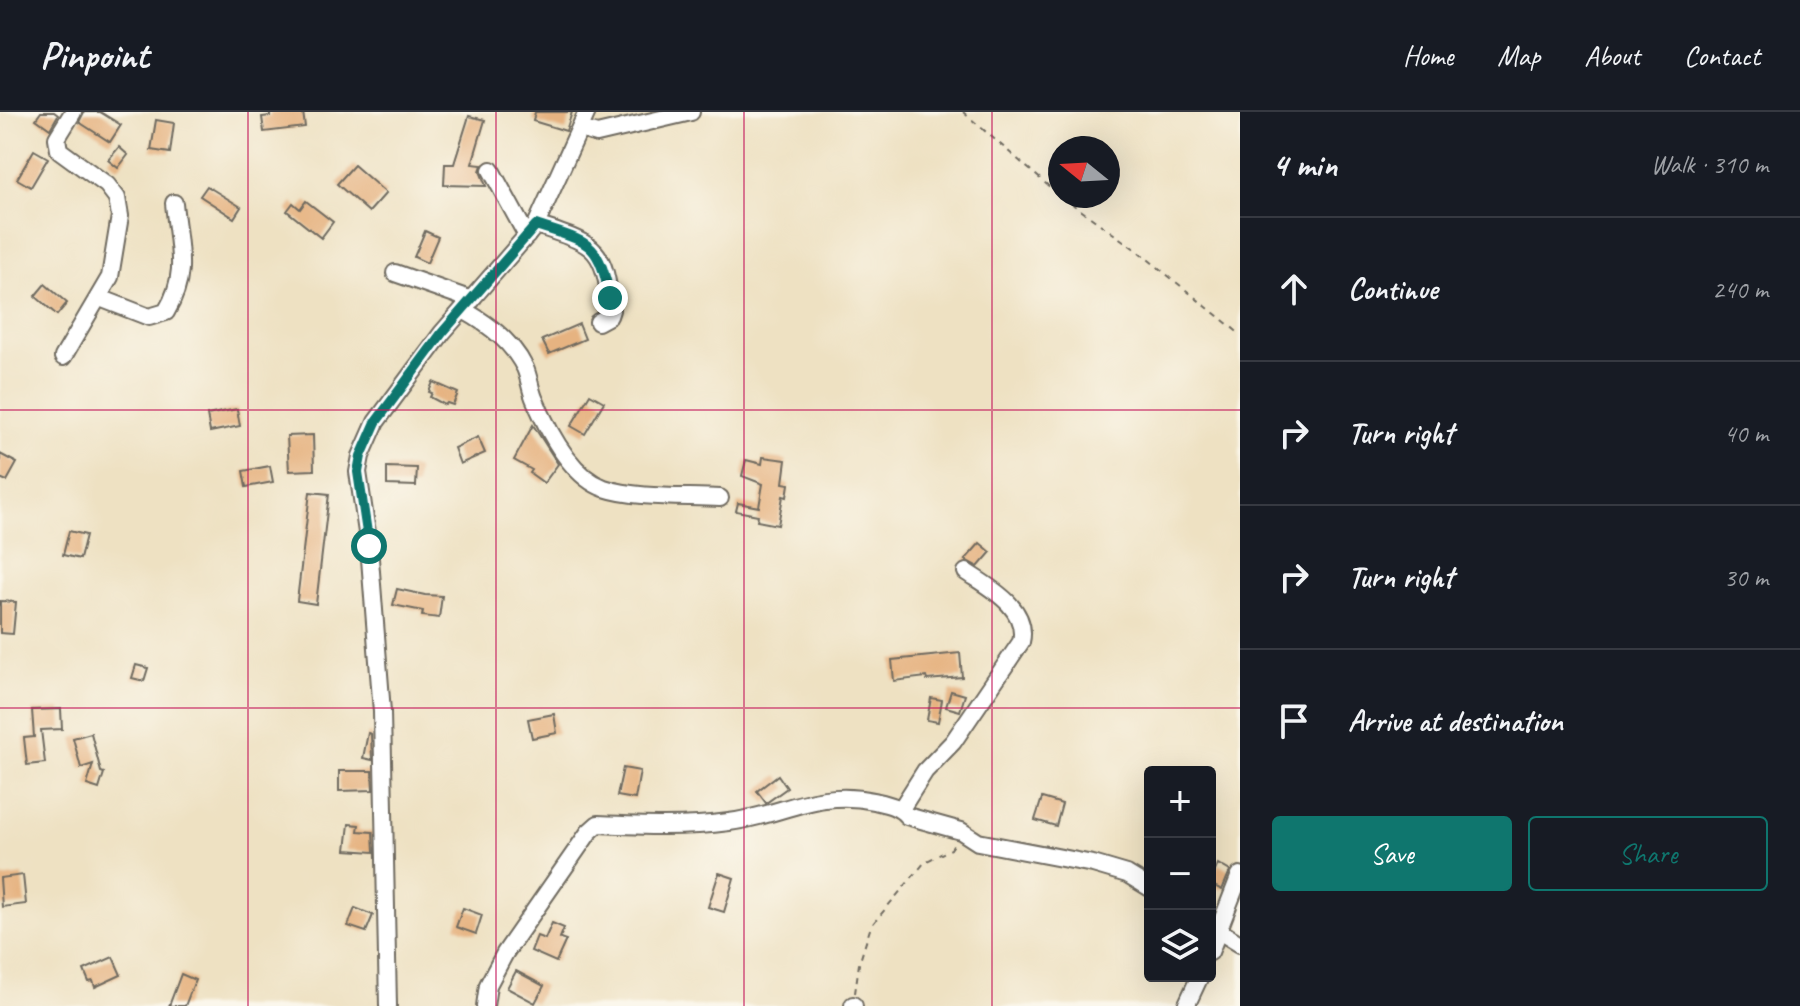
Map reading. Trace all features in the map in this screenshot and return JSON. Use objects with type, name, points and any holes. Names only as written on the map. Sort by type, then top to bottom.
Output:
[{"type":"street","points":[[63,357],[110,277],[120,216],[117,198],[107,185],[59,150],[57,138],[73,112]]},
{"type":"street","points":[[388,1006],[382,712],[369,546],[358,472],[361,456],[376,422],[442,333],[532,230],[587,112]]},
{"type":"street","points":[[580,129],[597,134],[691,112]]},
{"type":"street","points":[[491,170],[532,230],[593,246],[603,265],[611,310],[609,316],[598,322]]},
{"type":"street","points":[[100,298],[149,317],[166,312],[182,278],[174,203]]},
{"type":"street","points":[[395,273],[468,305],[485,322],[525,368],[547,425],[580,471],[602,487],[629,493],[720,498]]},
{"type":"street","points":[[901,809],[925,771],[953,742],[1021,642],[1024,630],[1019,615],[998,593],[966,572]]},
{"type":"street","points":[[485,1006],[488,985],[505,953],[589,832],[598,824],[730,822],[829,797],[856,797],[901,809],[907,816],[961,831],[978,842],[1093,864],[1127,874],[1144,884]]},
{"type":"street","points":[[1216,924],[1240,875]]},
{"type":"street","points":[[1216,929],[1240,944]]},
{"type":"street","points":[[1186,1006],[1197,982]]},
{"type":"path","points":[[963,112],[1048,186]]},
{"type":"path","points":[[1077,208],[1139,252],[1240,334]]},
{"type":"path","points":[[854,1006],[859,964],[871,926],[925,862],[951,849],[961,831]]},
{"type":"building","points":[[41,112],[58,115],[50,129],[36,119]]},
{"type":"building","points":[[84,112],[100,112],[121,125],[110,142],[79,122]]},
{"type":"building","points":[[270,112],[303,112],[305,127],[264,132],[262,117],[270,116]]},
{"type":"building","points":[[535,112],[572,112],[566,131],[533,121]]},
{"type":"building","points":[[469,116],[485,120],[472,164],[482,165],[480,171],[486,186],[444,185],[445,164],[454,164]]},
{"type":"building","points":[[156,120],[174,123],[170,153],[151,150]]},
{"type":"building","points":[[119,147],[128,155],[118,168],[108,160]]},
{"type":"building","points":[[34,150],[48,158],[31,187],[17,179]]},
{"type":"building","points":[[354,165],[386,193],[369,212],[337,184]]},
{"type":"building","points":[[207,186],[241,207],[234,218],[200,196]]},
{"type":"building","points":[[306,201],[333,222],[321,238],[287,211],[293,203],[300,209]]},
{"type":"building","points":[[425,231],[438,237],[427,263],[414,257]]},
{"type":"building","points":[[45,284],[67,303],[57,315],[35,296]]},
{"type":"building","points":[[579,324],[585,339],[549,354],[542,340]]},
{"type":"building","points":[[433,382],[458,393],[453,405],[445,405],[430,397]]},
{"type":"building","points":[[590,394],[604,402],[585,434],[571,426]]},
{"type":"building","points":[[237,409],[240,426],[210,432],[207,415]]},
{"type":"building","points":[[533,425],[558,464],[544,483],[530,473],[532,470],[514,460]]},
{"type":"building","points":[[313,435],[314,470],[289,471],[287,436]]},
{"type":"building","points":[[478,437],[485,453],[460,464],[454,448]]},
{"type":"building","points":[[0,454],[17,463],[7,481],[0,478]]},
{"type":"building","points":[[763,457],[786,460],[783,483],[789,484],[787,497],[783,496],[778,525],[757,521],[758,515],[736,511],[738,503],[759,507],[763,484],[742,476],[746,460],[762,464]]},
{"type":"building","points":[[270,466],[273,482],[246,487],[243,471]]},
{"type":"building","points":[[387,467],[417,468],[416,486],[387,485]]},
{"type":"building","points":[[310,492],[329,494],[316,604],[297,601]]},
{"type":"building","points":[[69,531],[86,535],[80,559],[63,555]]},
{"type":"building","points":[[980,543],[991,552],[978,567],[965,560]]},
{"type":"building","points":[[397,589],[442,596],[439,618],[422,616],[423,611],[393,605]]},
{"type":"building","points":[[0,601],[16,602],[13,634],[0,633]]},
{"type":"building","points":[[960,653],[962,677],[894,681],[892,660]]},
{"type":"building","points":[[136,665],[148,668],[144,681],[132,678]]},
{"type":"building","points":[[951,691],[965,695],[960,711],[946,707]]},
{"type":"building","points":[[931,698],[942,700],[938,722],[927,720]]},
{"type":"building","points":[[61,709],[62,729],[41,730],[45,763],[27,765],[24,738],[34,737],[32,710]]},
{"type":"building","points":[[554,714],[557,733],[532,738],[528,719]]},
{"type":"building","points":[[91,733],[101,772],[104,773],[99,789],[87,785],[93,764],[81,768],[73,738]]},
{"type":"building","points":[[368,733],[371,734],[372,760],[363,758]]},
{"type":"building","points":[[623,768],[640,771],[635,799],[617,796]]},
{"type":"building","points":[[339,771],[372,771],[373,790],[339,791]]},
{"type":"building","points":[[778,775],[787,788],[766,803],[757,791]]},
{"type":"building","points":[[1042,798],[1062,804],[1056,826],[1035,820]]},
{"type":"building","points":[[349,824],[359,825],[358,831],[373,832],[374,852],[346,850]]},
{"type":"building","points":[[1218,864],[1230,871],[1222,890],[1216,887]]},
{"type":"building","points":[[719,873],[734,878],[724,912],[708,907]]},
{"type":"building","points":[[23,875],[26,904],[2,907],[0,878]]},
{"type":"building","points":[[355,908],[373,915],[366,932],[348,926]]},
{"type":"building","points":[[463,908],[482,915],[476,934],[456,927]]},
{"type":"building","points":[[552,923],[564,928],[560,938],[566,940],[556,962],[531,951],[537,936],[545,939]]},
{"type":"building","points":[[113,957],[121,975],[95,987],[84,970]]},
{"type":"building","points":[[516,971],[544,986],[535,1003],[507,988]]},
{"type":"building","points":[[181,974],[195,980],[185,1006],[169,1006]]},
{"type":"route","points":[[369,546],[358,472],[361,456],[376,422],[442,333],[536,225],[593,246],[603,265],[610,298]]}]
